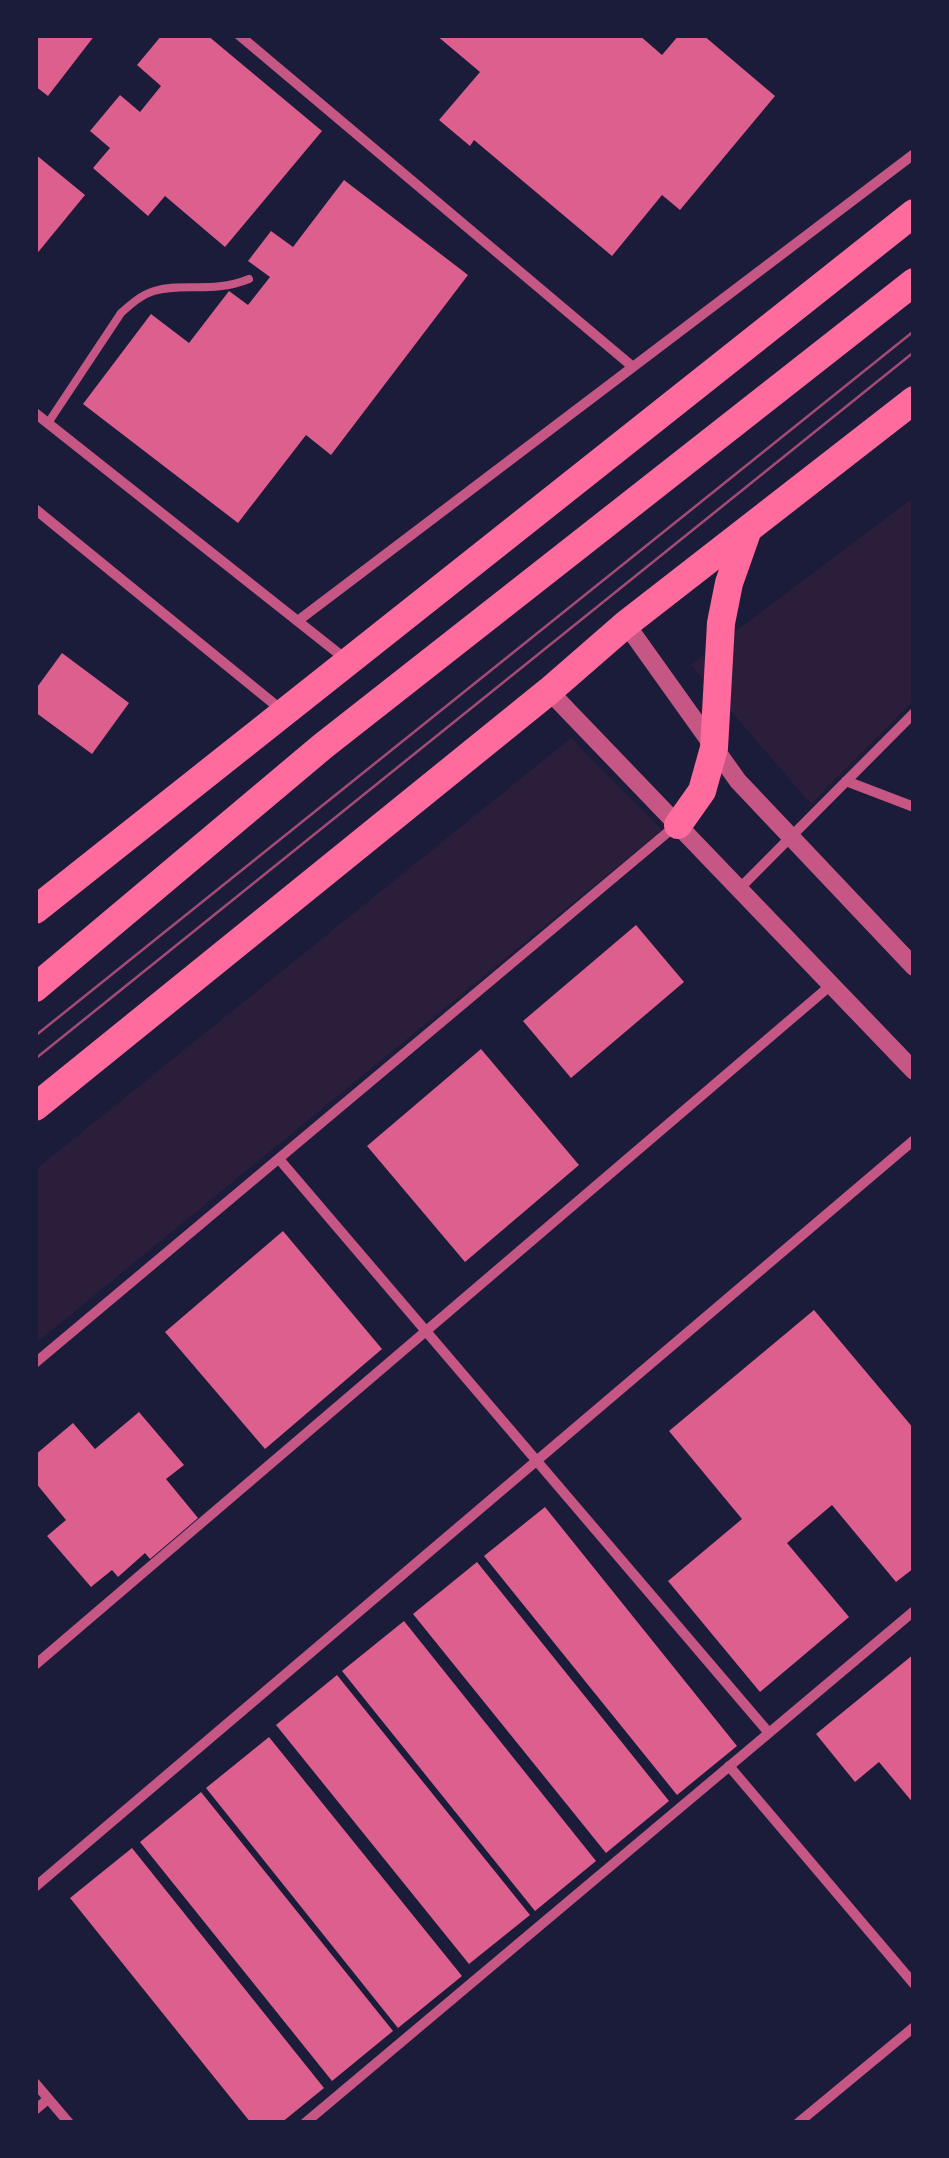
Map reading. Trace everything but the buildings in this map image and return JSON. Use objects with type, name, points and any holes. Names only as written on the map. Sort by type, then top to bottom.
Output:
[{"type":"highway","points":[[35,910],[914,214]]},
{"type":"highway","points":[[35,988],[323,746],[914,282]]},
{"type":"highway","points":[[35,1107],[549,691],[626,624],[914,400]]},
{"type":"highway","points":[[678,824],[702,791],[714,748],[720,623],[746,532]]},
{"type":"street","points":[[239,35],[633,367]]},
{"type":"street","points":[[299,620],[914,154]]},
{"type":"street","points":[[35,413],[349,662]]},
{"type":"street","points":[[35,510],[284,713]]},
{"type":"street","points":[[626,624],[738,781],[914,967]]},
{"type":"street","points":[[549,691],[914,1071]]},
{"type":"street","points":[[739,888],[914,712]]},
{"type":"street","points":[[846,780],[914,807]]},
{"type":"street","points":[[35,1363],[678,824]]},
{"type":"street","points":[[35,1665],[831,985]]},
{"type":"street","points":[[35,1887],[914,1140]]},
{"type":"street","points":[[279,1159],[770,1732]]},
{"type":"street","points":[[305,2123],[914,1611]]},
{"type":"street","points":[[729,1766],[914,1984]]},
{"type":"street","points":[[798,2123],[914,2027]]},
{"type":"street","points":[[35,2083],[69,2123]]},
{"type":"street","points":[[35,2110],[48,2099]]},
{"type":"lane","points":[[48,423],[120,313],[136,300],[156,290],[228,288],[249,280]]},
{"type":"shaded area","points":[[914,497],[914,700],[811,804],[691,665]]},
{"type":"shaded area","points":[[571,738],[662,830],[35,1344],[35,1170]]},
{"type":"tram line","points":[[35,1036],[914,331]]},
{"type":"tram line","points":[[35,1059],[914,352]]}]
